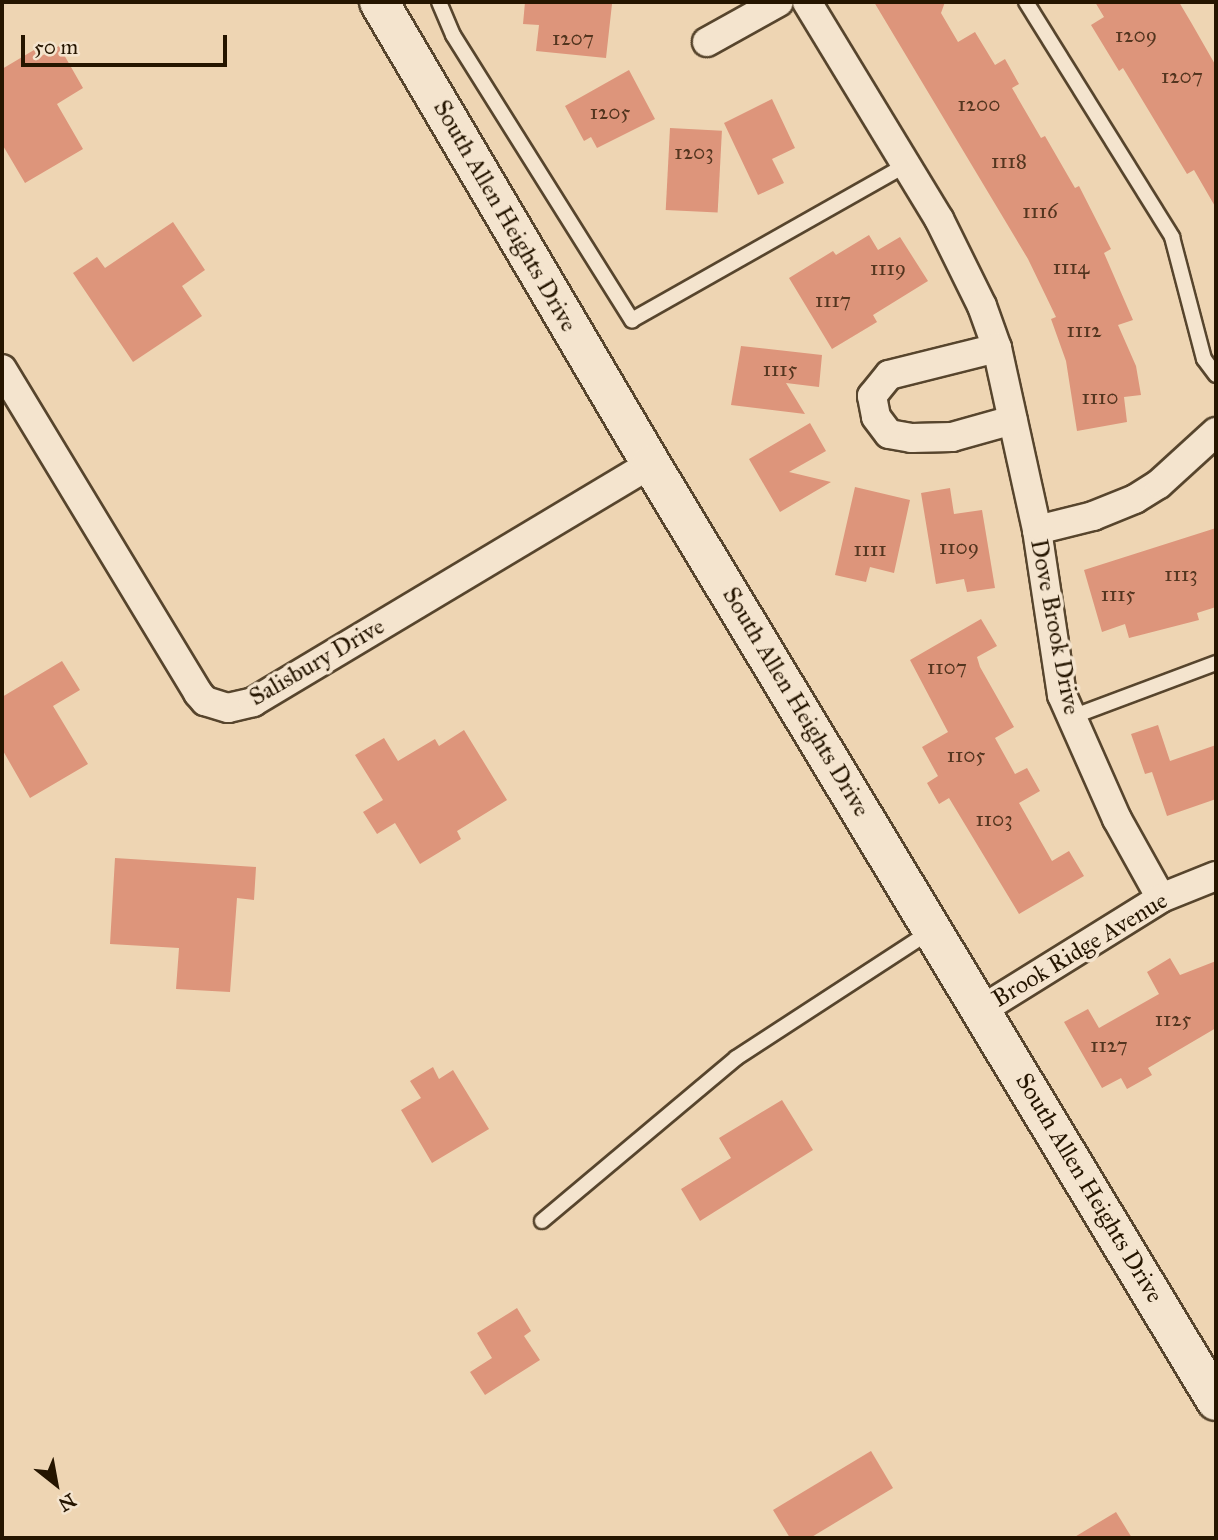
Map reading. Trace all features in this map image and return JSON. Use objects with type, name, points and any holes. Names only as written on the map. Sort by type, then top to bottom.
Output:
[{"type":"main road","name":"South Allen Heights Drive","points":[[379,2],[651,464],[983,1009],[1216,1401]]},
{"type":"street","points":[[707,42],[779,2]]},
{"type":"street","name":"Dove Brook Drive","points":[[807,2],[906,164],[963,265],[997,348],[1037,530],[1069,718],[1161,898]]},
{"type":"street","points":[[997,348],[889,375],[872,396],[876,418],[889,435],[912,438],[953,438],[1013,421]]},
{"type":"street","name":"Salisbury Drive","points":[[2,369],[198,693],[205,701],[228,708],[253,702],[651,464]]},
{"type":"street","points":[[1037,530],[1093,516],[1135,499],[1159,485],[1216,432]]},
{"type":"street","name":"Brook Ridge Avenue","points":[[983,1009],[1161,898],[1216,876]]},
{"type":"lane","points":[[439,2],[453,36],[632,320],[906,164]]},
{"type":"lane","points":[[1026,2],[1172,237],[1204,359],[1216,375]]},
{"type":"lane","points":[[1069,718],[1216,663]]},
{"type":"lane","points":[[542,1221],[726,1066],[934,929]]},
{"type":"building","points":[[525,2],[612,4],[606,58],[536,51],[539,25],[523,24]]},
{"type":"building","points":[[874,2],[945,2],[941,13],[958,42],[975,32],[995,65],[1005,59],[1019,84],[1012,88],[1041,138],[1045,136],[1075,188],[1079,186],[1111,249],[1104,253],[1133,320],[1118,325],[1136,366],[1141,395],[1124,397],[1127,422],[1077,431],[1066,361],[1051,319],[1056,317],[1028,259]]},
{"type":"building","points":[[1095,2],[1179,2],[1192,24],[1216,66],[1216,208],[1194,170],[1187,174],[1123,68],[1119,71],[1091,25],[1104,17]]},
{"type":"building","points":[[59,46],[83,88],[57,104],[83,149],[25,183],[2,144],[2,69],[34,50],[38,58]]},
{"type":"building","points":[[629,70],[655,119],[597,148],[591,137],[584,141],[565,106]]},
{"type":"building","points":[[772,99],[795,148],[772,159],[784,183],[758,195],[724,123]]},
{"type":"building","points":[[670,128],[722,131],[718,213],[666,210]]},
{"type":"building","points":[[173,222],[205,270],[182,286],[202,316],[133,362],[73,273],[97,257],[105,268]]},
{"type":"building","points":[[869,235],[878,250],[900,237],[928,281],[873,315],[877,322],[832,349],[789,278],[833,251],[836,255]]},
{"type":"building","points":[[741,346],[822,355],[819,387],[786,383],[805,414],[731,405]]},
{"type":"building","points":[[810,423],[826,451],[789,472],[831,482],[780,512],[749,459]]},
{"type":"building","points":[[855,487],[910,500],[894,573],[870,567],[866,582],[835,575]]},
{"type":"building","points":[[950,488],[954,514],[982,510],[995,588],[967,592],[964,579],[936,584],[921,493]]},
{"type":"building","points":[[1216,528],[1216,607],[1197,613],[1199,620],[1129,638],[1125,624],[1102,632],[1084,570]]},
{"type":"building","points":[[981,619],[997,646],[977,657],[980,667],[1014,727],[995,738],[1015,774],[1027,768],[1040,791],[1019,803],[1052,861],[1069,851],[1084,876],[1019,914],[949,798],[939,804],[927,783],[938,776],[922,747],[948,732],[910,660]]},
{"type":"building","points":[[62,661],[80,690],[53,706],[88,764],[30,798],[2,749],[2,697]]},
{"type":"building","points":[[1158,725],[1170,761],[1216,745],[1216,799],[1167,816],[1152,772],[1145,774],[1131,734]]},
{"type":"building","points":[[464,730],[507,800],[457,831],[461,839],[420,864],[395,823],[377,834],[363,812],[383,800],[355,755],[384,738],[398,761],[435,739],[439,746]]},
{"type":"building","points":[[115,858],[256,867],[254,900],[237,898],[230,992],[176,989],[179,948],[110,944]]},
{"type":"building","points":[[1170,958],[1180,975],[1216,961],[1216,1028],[1148,1068],[1152,1075],[1127,1089],[1121,1078],[1102,1088],[1064,1022],[1088,1009],[1099,1028],[1159,994],[1147,972]]},
{"type":"building","points":[[433,1067],[439,1079],[453,1070],[489,1129],[432,1163],[401,1110],[421,1098],[410,1081]]},
{"type":"building","points":[[782,1100],[813,1150],[700,1221],[681,1189],[731,1158],[719,1138]]},
{"type":"building","points":[[517,1308],[531,1331],[524,1336],[540,1360],[485,1395],[470,1372],[492,1358],[477,1333]]},
{"type":"building","points":[[871,1451],[893,1488],[810,1538],[790,1538],[773,1510]]},
{"type":"building","points":[[1116,1512],[1132,1538],[1073,1538]]}]
